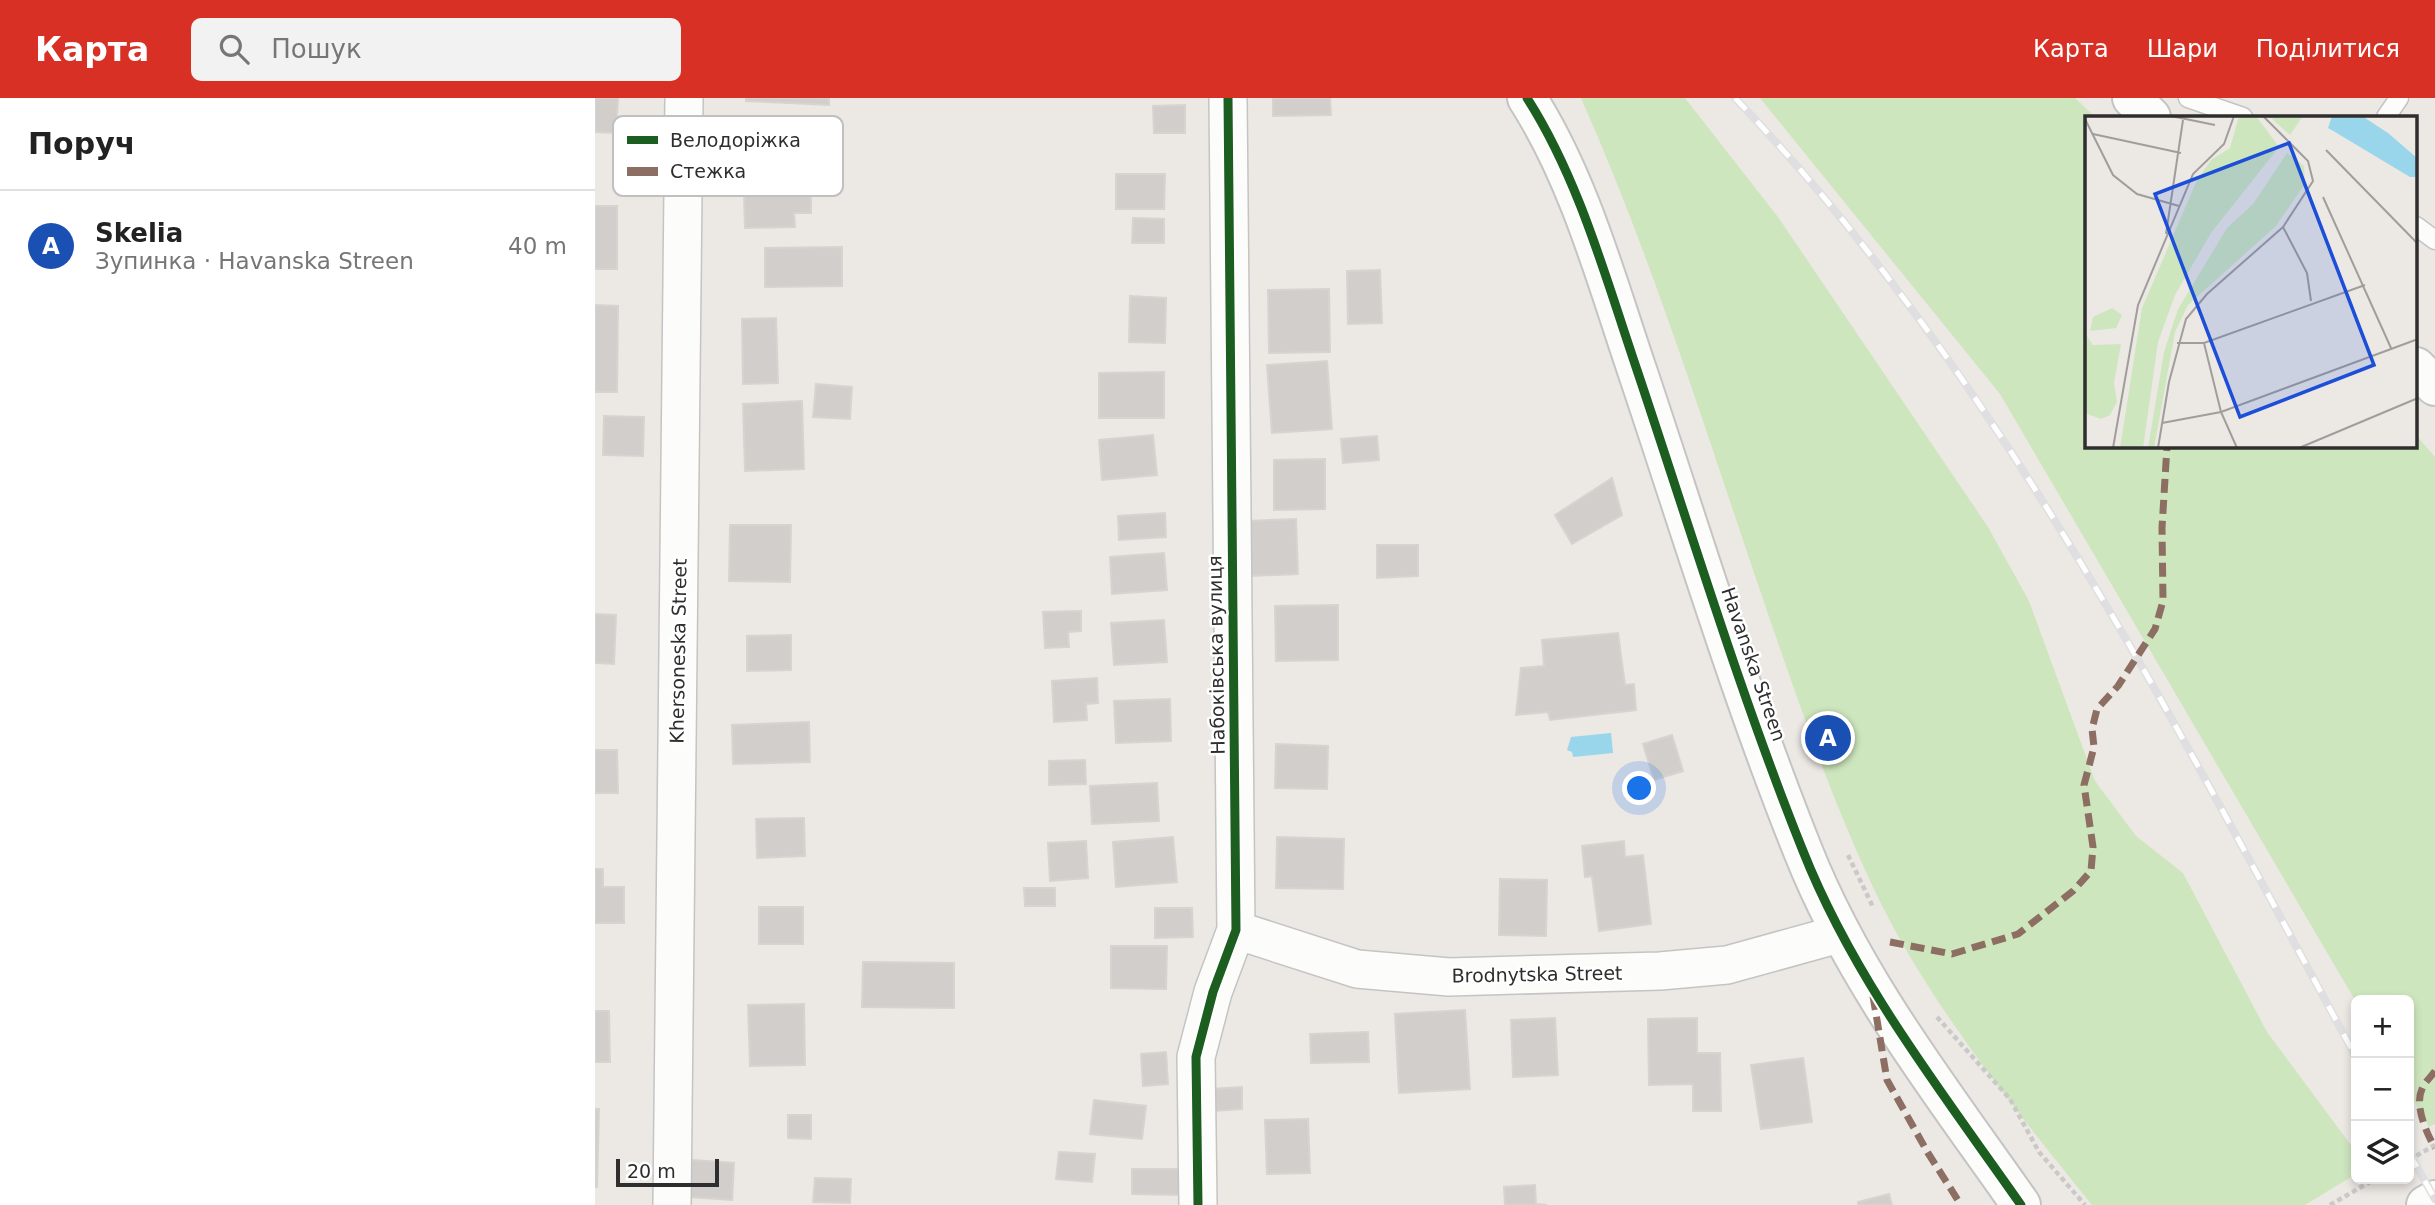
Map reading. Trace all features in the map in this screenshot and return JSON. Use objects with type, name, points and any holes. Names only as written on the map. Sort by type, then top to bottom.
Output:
[{"type":"street","name":"Khersoneska Street","points":[[684,98],[684,116]]},
{"type":"street","name":"Набоківська вулиця","points":[[1198,1205],[1196,1057],[1213,992],[1237,930],[1229,98]]},
{"type":"street","name":"Havanska Streen","points":[[1527,98],[1540,118],[1576,199],[1607,282],[1768,760],[1802,849],[1839,934],[1878,997],[2021,1205]]},
{"type":"street","points":[[2131,98],[2150,116]]},
{"type":"street","name":"Khersoneska Street","points":[[673,1205],[683,196]]},
{"type":"street","points":[[2417,368],[2435,386]]},
{"type":"street","name":"Brodnytska Street","points":[[1237,930],[1357,970],[1449,977],[1660,971],[1727,965],[1839,934]]},
{"type":"street","points":[[2426,1205],[2435,1200]]},
{"type":"lane","points":[[2187,98],[2240,116]]},
{"type":"lane","points":[[2387,116],[2399,98]]},
{"type":"lane","points":[[2417,227],[2435,240]]},
{"type":"path","points":[[1802,849],[1839,836],[1874,912]]},
{"type":"path","points":[[1935,1015],[2010,1099],[2039,1152],[2085,1205]]},
{"type":"path","points":[[2414,1157],[2435,1145]]},
{"type":"path","points":[[2329,1205],[2366,1184]]},
{"type":"green space","points":[[1581,98],[1685,98],[1778,217],[1988,527],[2029,601],[2095,781],[2136,836],[2183,873],[2267,1032],[2351,1145],[2351,1177],[2305,1205],[2092,1205],[1973,1051],[1944,1011],[1893,928],[1843,819],[1792,683],[1657,289]]},
{"type":"green space","points":[[1760,98],[2075,98],[2094,116],[2085,116],[2085,448],[2417,448],[2417,436],[2435,457],[2435,1124],[2429,1127],[2414,1101],[2414,995],[2352,995],[2000,394]]},
{"type":"water","points":[[1611,733],[1613,753],[1573,757],[1572,752],[1567,750],[1571,737]]},
{"type":"building","points":[[595,98],[618,98],[617,116],[613,116],[613,133],[595,132]]},
{"type":"building","points":[[746,98],[829,98],[829,105],[746,101]]},
{"type":"building","points":[[1273,98],[1330,98],[1331,115],[1273,116]]},
{"type":"building","points":[[1185,105],[1185,133],[1154,133],[1153,106]]},
{"type":"building","points":[[1116,174],[1165,174],[1164,209],[1116,209]]},
{"type":"building","points":[[744,196],[811,196],[811,213],[794,213],[795,227],[745,228]]},
{"type":"building","points":[[595,206],[617,206],[617,269],[595,269]]},
{"type":"building","points":[[1133,218],[1164,219],[1164,243],[1132,243]]},
{"type":"building","points":[[842,247],[842,286],[765,287],[765,248]]},
{"type":"building","points":[[1380,270],[1382,323],[1348,324],[1347,271]]},
{"type":"building","points":[[1329,289],[1330,352],[1269,353],[1268,290]]},
{"type":"building","points":[[1130,296],[1166,298],[1165,343],[1129,342]]},
{"type":"building","points":[[595,305],[618,306],[617,392],[595,392]]},
{"type":"building","points":[[776,318],[778,383],[743,384],[742,319]]},
{"type":"building","points":[[1327,361],[1332,429],[1272,433],[1267,365]]},
{"type":"building","points":[[1164,372],[1164,418],[1099,418],[1099,373]]},
{"type":"building","points":[[816,384],[852,387],[850,419],[813,417]]},
{"type":"building","points":[[802,401],[804,469],[745,471],[743,404]]},
{"type":"building","points":[[604,416],[644,417],[643,456],[603,455]]},
{"type":"building","points":[[1153,435],[1157,475],[1102,480],[1099,440]]},
{"type":"building","points":[[1377,436],[1379,460],[1343,463],[1341,439]]},
{"type":"building","points":[[1325,459],[1325,509],[1274,510],[1274,460]]},
{"type":"building","points":[[1612,478],[1622,515],[1572,544],[1555,515]]},
{"type":"building","points":[[1165,513],[1166,537],[1119,540],[1118,516]]},
{"type":"building","points":[[1296,519],[1298,574],[1250,576],[1248,521]]},
{"type":"building","points":[[730,525],[791,525],[790,582],[729,581]]},
{"type":"building","points":[[1377,545],[1418,545],[1418,576],[1377,578]]},
{"type":"building","points":[[1164,553],[1167,590],[1112,594],[1110,557]]},
{"type":"building","points":[[1338,605],[1338,660],[1276,661],[1275,606]]},
{"type":"building","points":[[1081,611],[1081,631],[1068,632],[1069,647],[1045,648],[1043,612]]},
{"type":"building","points":[[595,614],[616,615],[614,664],[595,663]]},
{"type":"building","points":[[1164,620],[1167,662],[1114,665],[1111,623]]},
{"type":"building","points":[[1618,633],[1625,685],[1634,684],[1636,710],[1550,720],[1548,712],[1516,715],[1521,668],[1544,666],[1542,640]]},
{"type":"building","points":[[791,635],[791,670],[747,671],[747,636]]},
{"type":"building","points":[[1097,678],[1098,703],[1086,704],[1087,720],[1054,722],[1052,681]]},
{"type":"building","points":[[1170,699],[1171,741],[1116,743],[1114,701]]},
{"type":"building","points":[[809,722],[810,762],[733,764],[732,725]]},
{"type":"building","points":[[1672,735],[1683,771],[1654,780],[1643,744]]},
{"type":"building","points":[[1276,744],[1328,746],[1327,789],[1275,788]]},
{"type":"building","points":[[595,750],[617,750],[618,793],[595,793]]},
{"type":"building","points":[[1085,760],[1086,784],[1049,785],[1049,761]]},
{"type":"building","points":[[1157,783],[1159,821],[1092,824],[1090,786]]},
{"type":"building","points":[[804,818],[805,856],[757,858],[756,819]]},
{"type":"building","points":[[1173,837],[1177,882],[1116,887],[1113,842]]},
{"type":"building","points":[[1277,837],[1344,839],[1343,889],[1276,888]]},
{"type":"building","points":[[1086,841],[1088,878],[1050,881],[1048,843]]},
{"type":"building","points":[[1624,841],[1625,857],[1643,855],[1651,924],[1599,931],[1592,876],[1585,877],[1582,846]]},
{"type":"building","points":[[595,869],[603,869],[603,887],[624,887],[624,923],[595,923]]},
{"type":"building","points":[[1500,879],[1547,880],[1546,936],[1499,935]]},
{"type":"building","points":[[1024,888],[1055,888],[1055,906],[1025,906]]},
{"type":"building","points":[[759,907],[803,907],[803,944],[759,944]]},
{"type":"building","points":[[1155,908],[1192,908],[1193,937],[1155,938]]},
{"type":"building","points":[[1111,946],[1167,946],[1166,989],[1111,988]]},
{"type":"building","points":[[863,962],[954,963],[954,1008],[862,1007]]},
{"type":"building","points":[[804,1004],[805,1065],[750,1066],[748,1005]]},
{"type":"building","points":[[1465,1010],[1470,1089],[1399,1093],[1395,1014]]},
{"type":"building","points":[[595,1011],[609,1011],[610,1062],[595,1062]]},
{"type":"building","points":[[1555,1018],[1558,1075],[1513,1077],[1511,1020]]},
{"type":"building","points":[[1697,1018],[1697,1053],[1720,1053],[1721,1111],[1693,1111],[1693,1084],[1649,1085],[1648,1019]]},
{"type":"building","points":[[1368,1032],[1369,1062],[1311,1063],[1310,1034]]},
{"type":"building","points":[[1166,1052],[1168,1084],[1143,1086],[1141,1054]]},
{"type":"building","points":[[1803,1058],[1812,1122],[1761,1129],[1751,1065]]},
{"type":"building","points":[[1242,1087],[1242,1109],[1213,1111],[1211,1089]]},
{"type":"building","points":[[1094,1100],[1146,1106],[1142,1139],[1090,1134]]},
{"type":"building","points":[[595,1109],[599,1109],[597,1187],[595,1187]]},
{"type":"building","points":[[788,1115],[811,1115],[811,1139],[788,1138]]},
{"type":"building","points":[[1308,1119],[1310,1173],[1267,1174],[1265,1120]]},
{"type":"building","points":[[1059,1152],[1095,1154],[1092,1182],[1056,1179]]},
{"type":"building","points":[[692,1160],[734,1163],[732,1200],[689,1197]]},
{"type":"building","points":[[1132,1169],[1182,1169],[1181,1195],[1132,1194]]},
{"type":"building","points":[[815,1178],[851,1179],[850,1203],[813,1202]]},
{"type":"building","points":[[1535,1185],[1536,1204],[1547,1205],[1505,1205],[1504,1187]]},
{"type":"building","points":[[1889,1194],[1892,1205],[1858,1205],[1858,1202]]},
{"type":"railway","points":[[1735,98],[1830,205],[1918,317],[2000,435],[2077,556],[2150,680],[2351,1048]]},
{"type":"railway","points":[[2414,1162],[2435,1199]]},
{"type":"marked path","points":[[1890,942],[1952,954],[2018,934],[2073,891],[2091,871],[2093,847],[2084,785],[2094,747],[2092,729],[2097,709],[2118,686],[2155,629],[2163,601],[2162,528],[2167,448]]},
{"type":"marked path","points":[[1873,996],[1887,1080],[1961,1205]]},
{"type":"marked path","points":[[2435,1071],[2420,1096],[2420,1111],[2435,1148]]},
{"type":"cycle path","points":[[1198,1205],[1196,1057],[1213,992],[1236,930],[1228,98]]},
{"type":"cycle path","points":[[1527,98],[1562,162],[1590,230],[1737,672],[1780,792],[1824,899],[1847,945],[1901,1034],[2021,1205]]},
{"type":"place","name":"Skelia","points":[[1828,738]]}]
